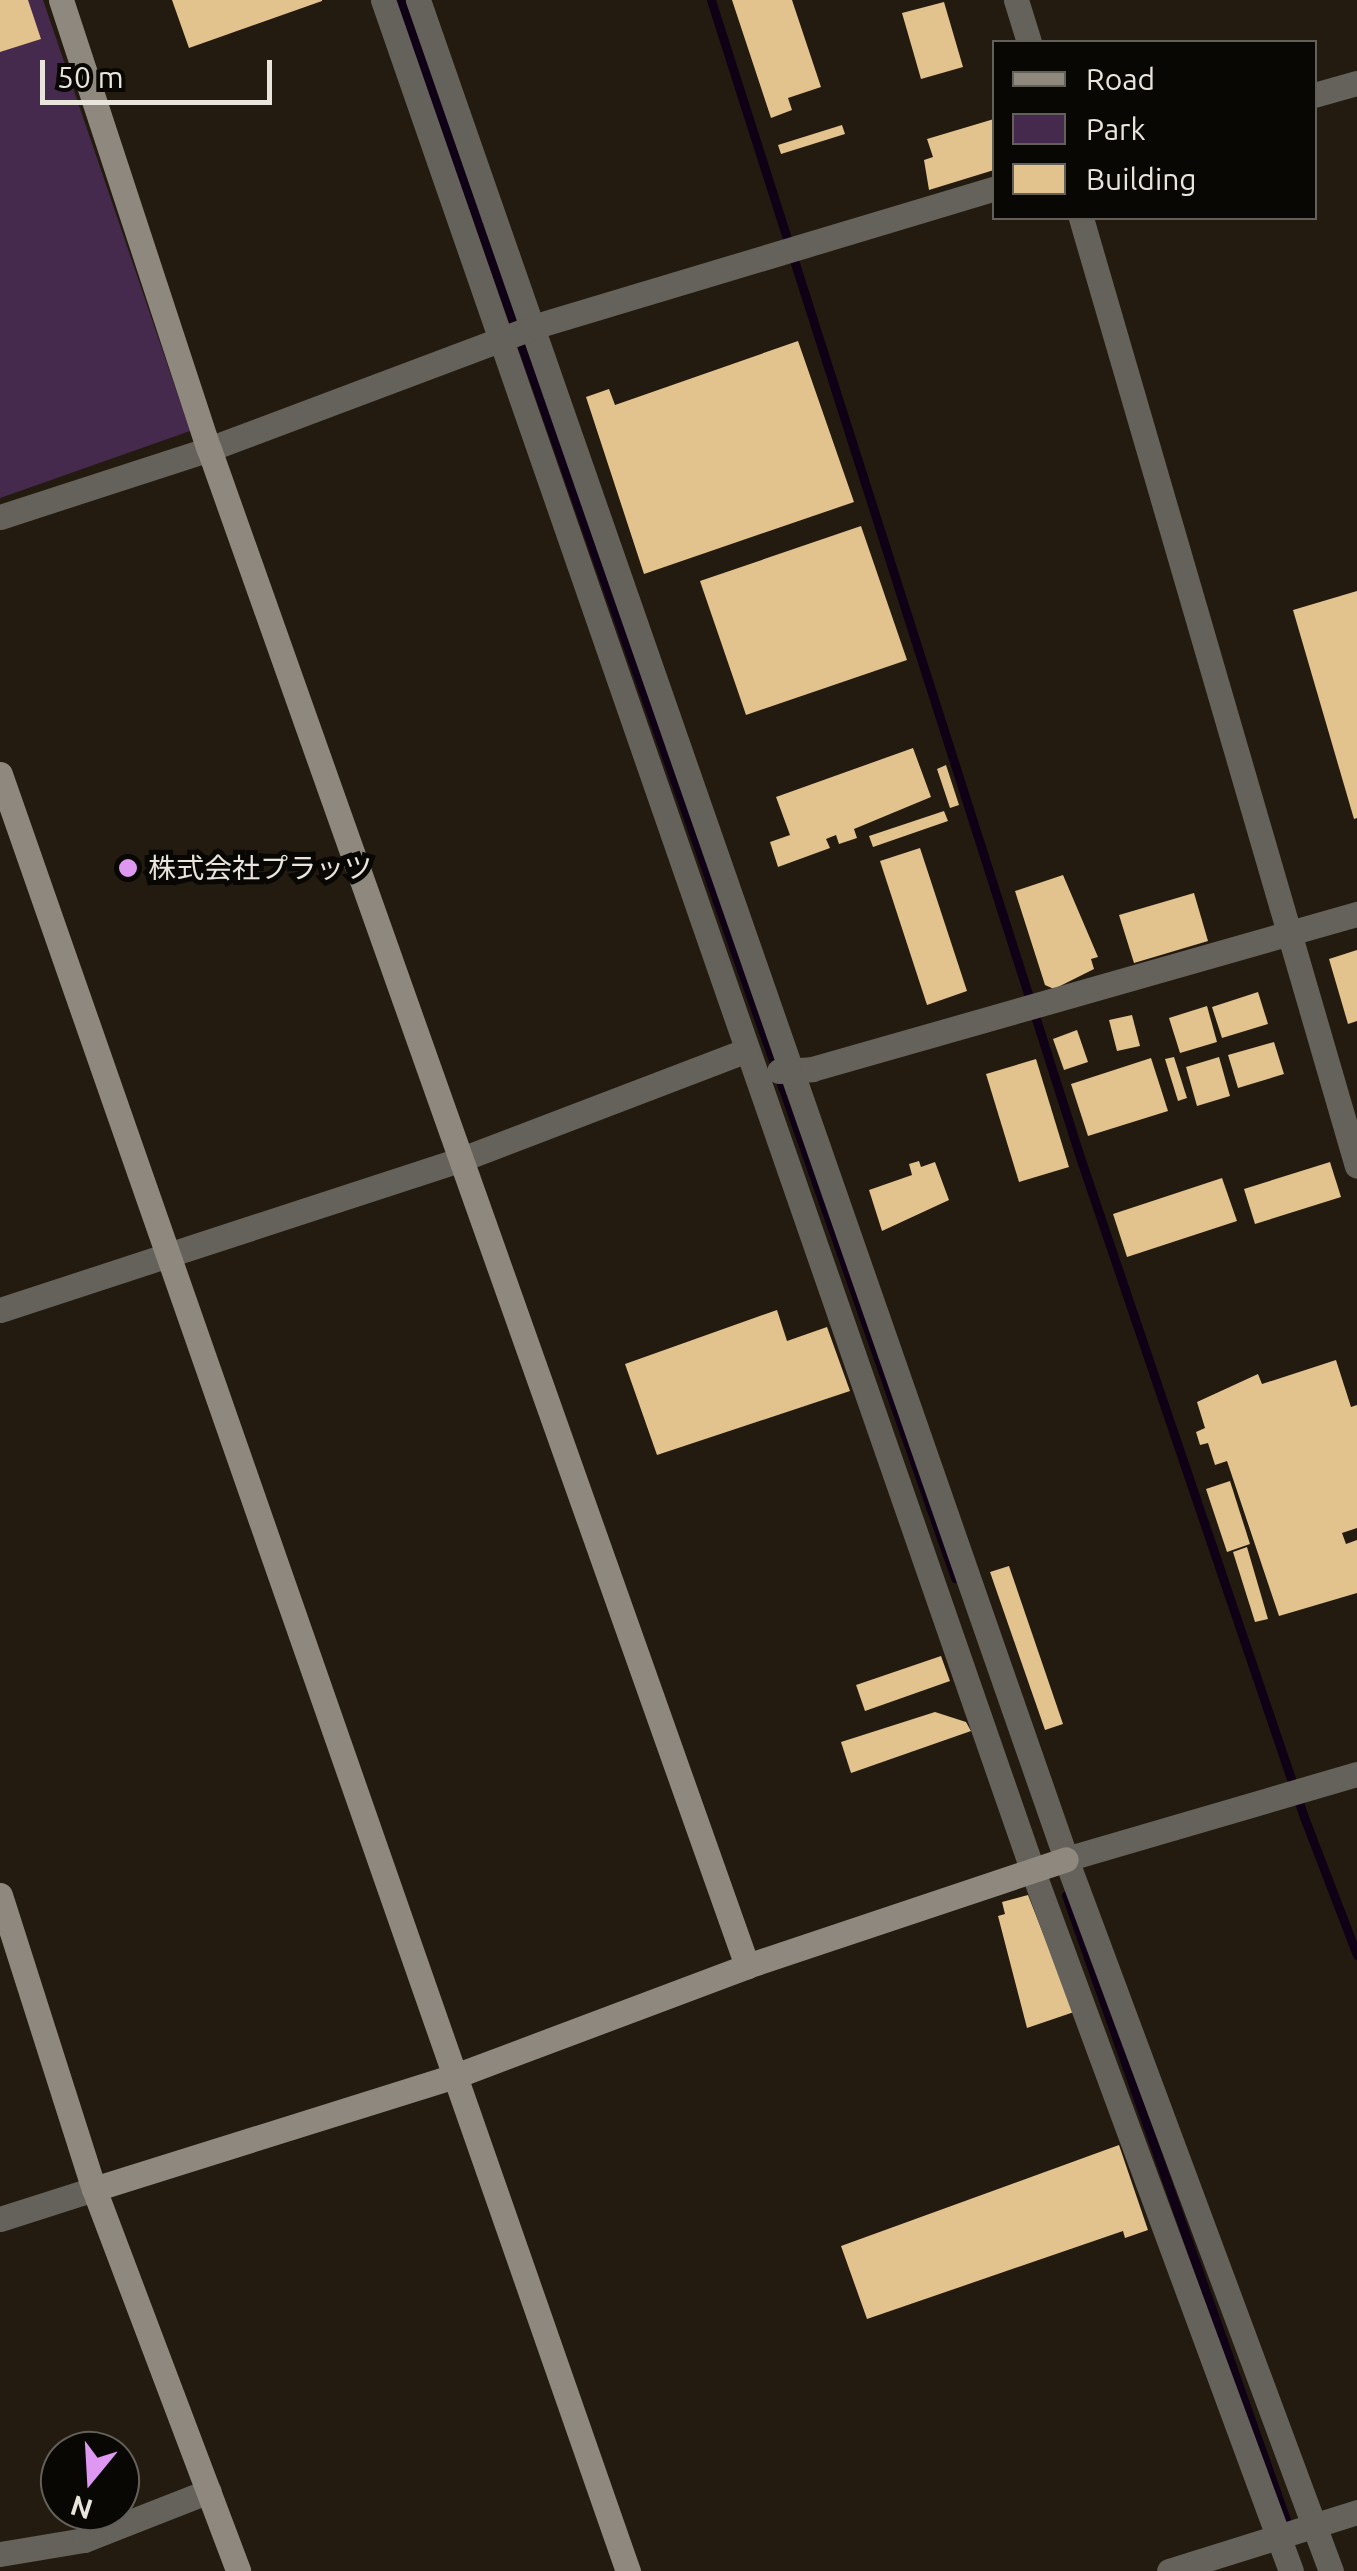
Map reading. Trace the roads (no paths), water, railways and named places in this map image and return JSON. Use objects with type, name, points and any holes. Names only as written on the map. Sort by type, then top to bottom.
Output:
[{"type":"street","points":[[60,0],[209,449],[747,1966]]},
{"type":"street","points":[[383,0],[498,342],[747,1050],[760,1072],[1032,1869],[1291,2571]]},
{"type":"street","points":[[418,0],[536,326],[1066,1859],[1331,2571]]},
{"type":"street","points":[[1016,0],[1027,40]]},
{"type":"street","points":[[1317,94],[1357,83]]},
{"type":"street","points":[[0,517],[209,449],[536,326],[992,190]]},
{"type":"street","points":[[1082,220],[1357,1166]]},
{"type":"street","points":[[0,774],[628,2571]]},
{"type":"street","points":[[760,1072],[792,1070],[1357,914]]},
{"type":"street","points":[[0,1310],[462,1159],[747,1050]]},
{"type":"street","points":[[0,2219],[455,2076],[747,1966],[1032,1869],[1357,1774]]},
{"type":"street","points":[[0,1896],[94,2188],[238,2571]]},
{"type":"street","points":[[0,2554],[84,2540],[209,2491]]},
{"type":"street","points":[[1169,2571],[1357,2512]]},
{"type":"waterway","points":[[400,0],[955,1578]]},
{"type":"waterway","points":[[711,0],[1082,1163],[1304,1817],[1357,1955]]},
{"type":"waterway","points":[[1066,1895],[1290,2531]]},
{"type":"place","name":"株式会社プラッツ","points":[[128,868]]}]
